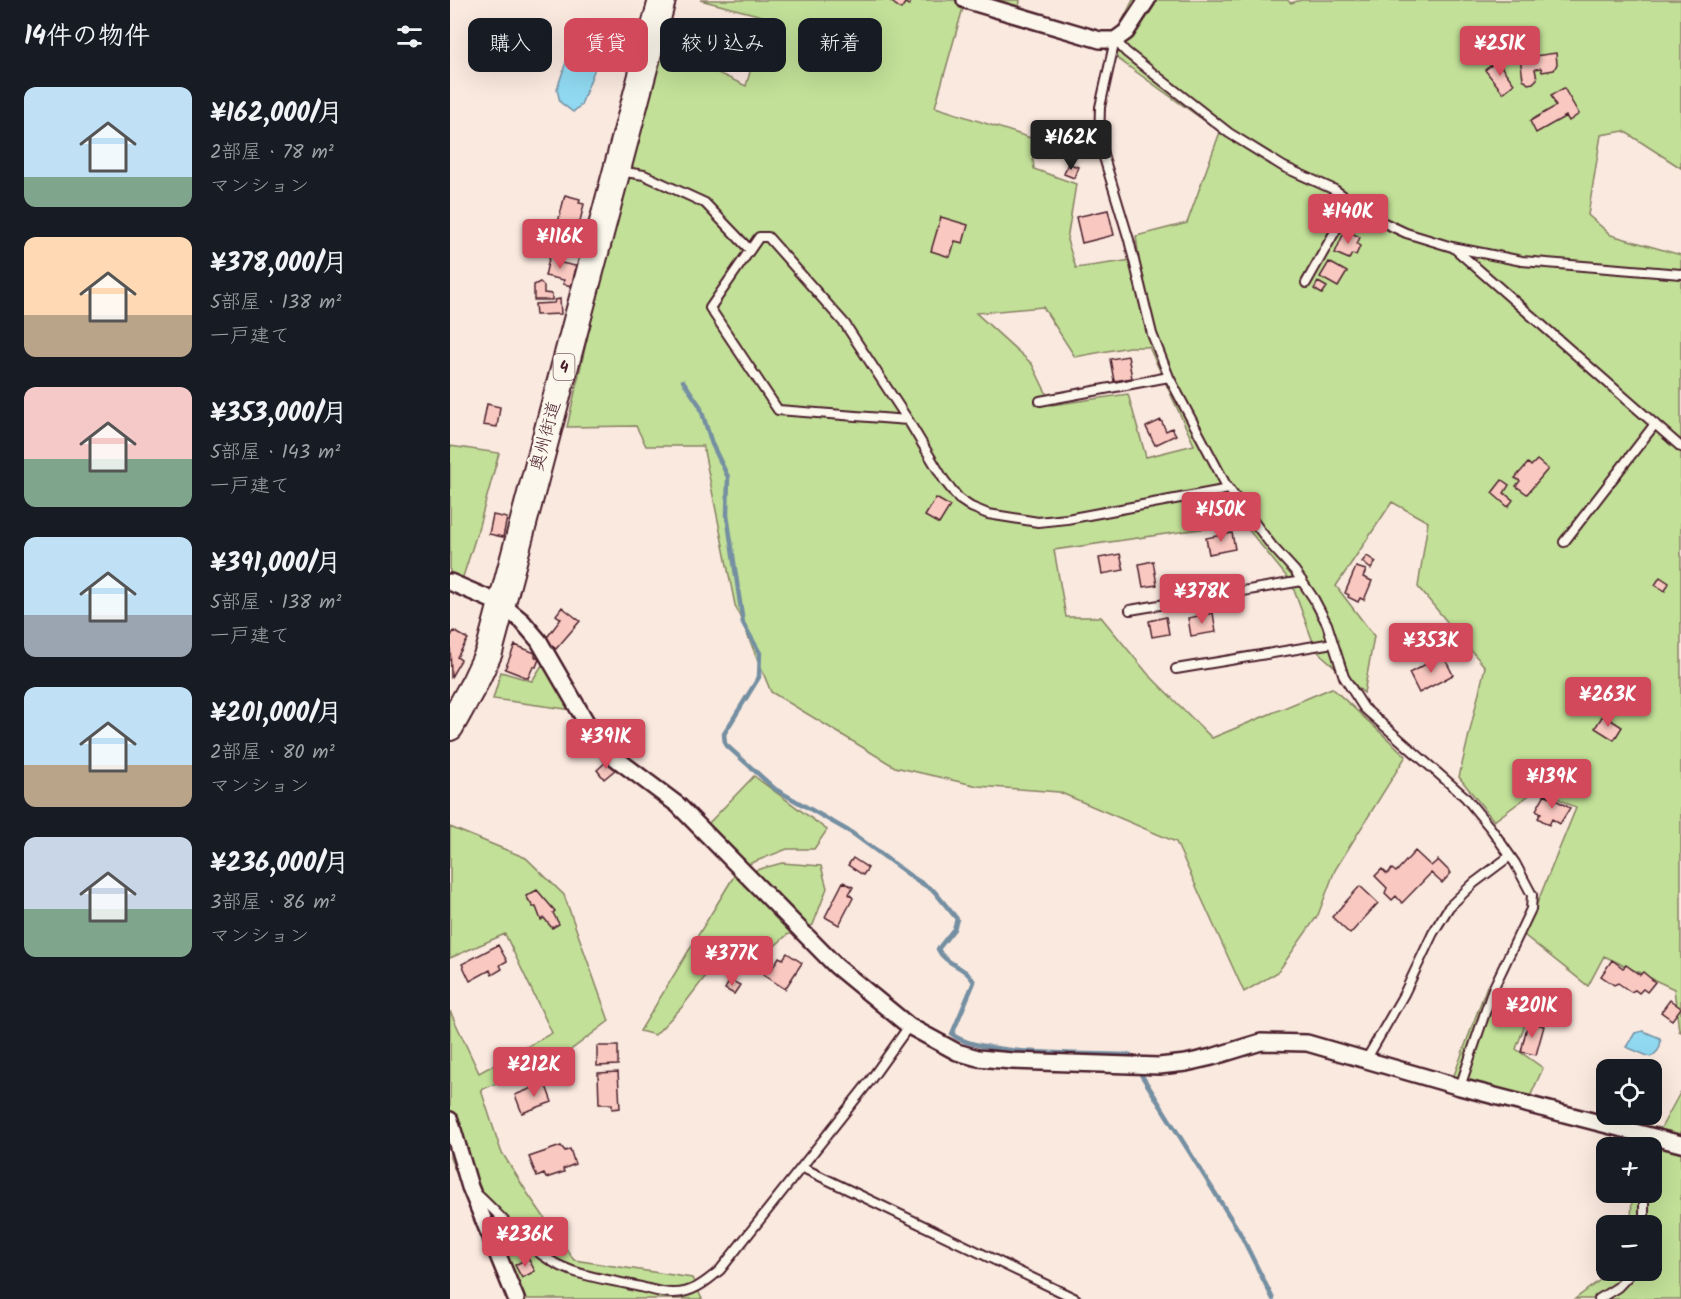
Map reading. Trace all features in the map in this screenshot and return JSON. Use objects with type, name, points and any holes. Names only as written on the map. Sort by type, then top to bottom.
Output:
[{"type":"highway","name":"奥州街道","points":[[450,727],[489,652],[662,0]]},
{"type":"street","points":[[965,0],[1100,40],[1115,40],[1126,32],[1147,0]]},
{"type":"street","points":[[450,582],[501,604],[522,621],[539,641],[592,734],[610,754],[678,805],[836,966],[909,1026],[957,1052],[978,1058],[1012,1061],[1159,1066],[1186,1064],[1262,1042],[1307,1043],[1629,1137]]},
{"type":"street","points":[[450,1120],[470,1187],[516,1299]]},
{"type":"street","points":[[1662,1142],[1681,1144]]},
{"type":"lane","points":[[1115,40],[1126,52],[1229,133],[1284,167],[1335,190],[1376,219],[1406,233],[1452,246],[1522,261],[1681,274]]},
{"type":"lane","points":[[1115,40],[1100,107],[1099,141],[1129,240],[1152,334],[1169,377],[1229,489],[1302,581],[1327,624],[1344,677],[1364,708],[1465,797],[1510,856],[1532,895],[1531,909],[1493,989],[1460,1087]]},
{"type":"lane","points":[[616,170],[644,175],[705,203],[750,250]]},
{"type":"lane","points":[[1306,284],[1351,203]]},
{"type":"lane","points":[[908,420],[778,410],[710,308],[759,237],[768,237],[845,324],[908,420],[944,480],[959,499],[971,507],[997,516],[1038,522],[1067,519],[1229,489]]},
{"type":"lane","points":[[1452,246],[1681,447]]},
{"type":"lane","points":[[1040,401],[1169,377]]},
{"type":"lane","points":[[1564,542],[1655,424]]},
{"type":"lane","points":[[1130,610],[1302,581]]},
{"type":"lane","points":[[1176,669],[1333,643]]},
{"type":"lane","points":[[1366,1060],[1404,994],[1433,933],[1449,907],[1510,856]]},
{"type":"lane","points":[[470,1187],[528,1244],[549,1260],[576,1272],[672,1293],[692,1290],[707,1282],[720,1270],[869,1083],[909,1026]]},
{"type":"lane","points":[[802,1168],[1076,1299]]},
{"type":"lane","points":[[1599,1299],[1624,1281]]},
{"type":"green space","points":[[700,0],[1020,0],[1017,24],[963,8],[935,107],[1031,138],[1034,169],[1076,184],[1067,240],[1076,268],[1139,259],[1136,236],[1187,223],[1220,132],[1107,51],[1133,0],[1287,0],[1291,3],[1301,0],[1681,0],[1681,168],[1624,131],[1601,135],[1588,215],[1611,235],[1681,255],[1681,1032],[1679,1031],[1674,989],[1604,956],[1588,986],[1524,935],[1576,808],[1539,788],[1494,821],[1459,777],[1485,667],[1418,587],[1428,522],[1392,502],[1336,586],[1374,636],[1364,693],[1316,650],[1291,582],[1243,523],[1054,550],[1066,617],[1101,617],[1148,674],[1212,738],[1332,688],[1406,756],[1335,870],[1318,915],[1278,972],[1244,992],[1176,842],[1059,792],[978,786],[895,767],[771,692],[735,605],[703,446],[646,446],[636,426],[567,427],[597,295],[660,55],[660,72],[716,72],[746,86],[750,72],[786,72],[786,18],[766,18]],"holes":[[[1043,307],[1075,357],[1129,347],[1149,347],[1194,445],[1146,457],[1128,394],[1052,405],[1032,364],[976,313]]]},
{"type":"green space","points":[[450,446],[499,453],[462,580],[450,573]]},
{"type":"green space","points":[[544,662],[573,710],[493,699],[501,672],[532,681]]},
{"type":"green space","points":[[754,776],[827,830],[814,849],[787,849],[746,865],[707,825]]},
{"type":"green space","points":[[450,827],[526,858],[564,895],[609,1021],[568,1052],[481,1090],[501,1151],[574,1260],[692,1278],[702,1299],[526,1299],[462,1187],[450,1158],[450,1011],[479,1073],[552,1033],[505,934],[450,958]]},
{"type":"green space","points":[[782,863],[821,866],[827,888],[813,925],[787,935],[757,962],[721,956],[682,1007],[655,1035],[640,1031],[734,876]]},
{"type":"green space","points":[[1487,986],[1530,1011],[1516,1049],[1543,1068],[1529,1099],[1453,1078]]},
{"type":"green space","points":[[1681,1091],[1681,1299],[1575,1299],[1599,1281],[1662,1281],[1662,1215],[1631,1215],[1632,1203],[1662,1203],[1662,1137],[1634,1137],[1635,1125],[1661,1128]]},
{"type":"water","points":[[564,68],[564,72],[594,72],[581,105],[573,112],[560,102],[557,89]]},
{"type":"water","points":[[1643,1031],[1660,1038],[1659,1049],[1650,1057],[1626,1047],[1635,1033]]},
{"type":"building","points":[[889,0],[909,0],[911,2],[909,5],[905,3],[901,9]]},
{"type":"building","points":[[1556,53],[1557,64],[1554,70],[1542,72],[1541,68],[1535,69],[1537,79],[1533,83],[1528,84],[1523,79],[1520,58]]},
{"type":"building","points":[[1497,61],[1514,84],[1503,93],[1485,70]]},
{"type":"building","points":[[1564,88],[1579,114],[1569,121],[1566,116],[1536,133],[1530,121],[1556,106],[1551,95]]},
{"type":"building","points":[[1068,163],[1078,167],[1074,178],[1064,174]]},
{"type":"building","points":[[565,195],[580,199],[579,203],[584,204],[579,226],[575,225],[570,245],[561,243],[562,236],[555,234]]},
{"type":"building","points":[[1108,210],[1114,235],[1082,243],[1076,217]]},
{"type":"building","points":[[941,217],[968,225],[963,243],[955,241],[950,257],[931,251]]},
{"type":"building","points":[[1345,230],[1360,237],[1357,244],[1360,246],[1356,255],[1352,254],[1349,259],[1335,253]]},
{"type":"building","points":[[550,254],[563,257],[561,263],[576,266],[572,286],[563,284],[564,280],[545,276]]},
{"type":"building","points":[[1329,262],[1347,272],[1338,287],[1320,277]]},
{"type":"building","points":[[540,282],[544,286],[544,293],[552,294],[552,300],[534,300],[534,285]]},
{"type":"building","points":[[1318,282],[1327,287],[1322,294],[1314,289]]},
{"type":"building","points":[[560,299],[561,314],[536,315],[535,304],[554,303],[555,300]]},
{"type":"building","points":[[1128,356],[1132,378],[1114,381],[1110,359]]},
{"type":"building","points":[[487,404],[500,407],[497,427],[483,425]]},
{"type":"building","points":[[1161,420],[1166,431],[1172,428],[1176,435],[1155,445],[1146,427]]},
{"type":"building","points":[[1537,460],[1548,469],[1527,494],[1516,486],[1520,481],[1515,478],[1528,463],[1531,466]]},
{"type":"building","points":[[1502,480],[1509,485],[1504,493],[1513,500],[1508,507],[1492,493]]},
{"type":"building","points":[[936,498],[950,506],[939,524],[925,516]]},
{"type":"building","points":[[493,515],[507,518],[503,537],[489,534]]},
{"type":"building","points":[[1232,533],[1235,549],[1209,554],[1206,538]]},
{"type":"building","points":[[1120,554],[1124,570],[1102,574],[1099,558]]},
{"type":"building","points":[[1367,556],[1376,562],[1371,569],[1362,562]]},
{"type":"building","points":[[1153,561],[1157,585],[1143,587],[1139,564]]},
{"type":"building","points":[[1356,567],[1366,570],[1363,577],[1372,581],[1364,600],[1360,598],[1358,602],[1345,593]]},
{"type":"building","points":[[1660,577],[1669,583],[1665,591],[1655,585]]},
{"type":"building","points":[[562,607],[580,621],[556,649],[545,640],[561,619],[556,615]]},
{"type":"building","points":[[1213,613],[1216,632],[1191,636],[1188,618]]},
{"type":"building","points":[[1166,617],[1169,634],[1152,637],[1149,621]]},
{"type":"building","points":[[1437,628],[1443,642],[1414,655],[1408,640]]},
{"type":"building","points":[[454,631],[468,639],[457,657],[461,660],[451,677],[450,638]]},
{"type":"building","points":[[515,645],[535,653],[535,657],[539,659],[528,678],[505,669]]},
{"type":"building","points":[[1443,655],[1453,675],[1419,693],[1409,673]]},
{"type":"building","points":[[1603,715],[1622,727],[1614,740],[1595,728]]},
{"type":"building","points":[[607,761],[615,770],[604,779],[597,770]]},
{"type":"building","points":[[1545,794],[1570,808],[1560,824],[1552,819],[1549,825],[1538,818],[1541,813],[1536,810]]},
{"type":"building","points":[[1415,851],[1431,866],[1438,860],[1451,873],[1442,883],[1431,873],[1402,903],[1396,896],[1392,900],[1385,893],[1387,888],[1375,876],[1382,869],[1387,874],[1392,869],[1396,872]]},
{"type":"building","points":[[853,858],[868,868],[863,875],[848,865]]},
{"type":"building","points":[[843,882],[853,887],[849,894],[853,898],[839,925],[825,917]]},
{"type":"building","points":[[1360,886],[1378,903],[1350,934],[1332,917]]},
{"type":"building","points":[[537,890],[555,911],[553,913],[559,924],[552,928],[544,918],[541,920],[536,907],[533,907],[526,896]]},
{"type":"building","points":[[498,945],[507,961],[500,965],[502,969],[492,975],[490,970],[470,981],[462,964]]},
{"type":"building","points":[[787,953],[802,963],[785,989],[763,975],[768,967],[772,969],[779,957],[783,959]]},
{"type":"building","points":[[1612,960],[1623,968],[1626,965],[1640,975],[1643,972],[1655,982],[1647,992],[1643,989],[1639,993],[1635,990],[1631,992],[1618,983],[1614,985],[1601,976]]},
{"type":"building","points":[[730,980],[740,985],[734,994],[725,989]]},
{"type":"building","points":[[1670,1000],[1681,1008],[1672,1020],[1661,1012]]},
{"type":"building","points":[[1528,1022],[1544,1026],[1536,1055],[1521,1052]]},
{"type":"building","points":[[597,1046],[618,1046],[618,1065],[597,1066]]},
{"type":"building","points":[[618,1072],[620,1108],[612,1109],[612,1104],[599,1104],[598,1073]]},
{"type":"building","points":[[545,1083],[552,1102],[522,1113],[515,1095]]},
{"type":"building","points":[[561,1146],[565,1151],[570,1149],[575,1164],[563,1169],[564,1172],[546,1178],[544,1174],[537,1177],[529,1157]]},
{"type":"building","points":[[528,1258],[535,1271],[522,1278],[515,1265]]},
{"type":"waterway","points":[[683,381],[700,406],[712,444],[728,477],[727,515],[743,623],[760,653],[759,677],[724,734],[725,744],[775,789],[852,833],[934,891],[957,919],[954,929],[938,949],[945,959],[966,972],[974,982],[952,1034],[965,1041],[1009,1050],[1130,1055],[1133,1061]]},
{"type":"waterway","points":[[1137,1068],[1240,1233],[1273,1299]]}]
